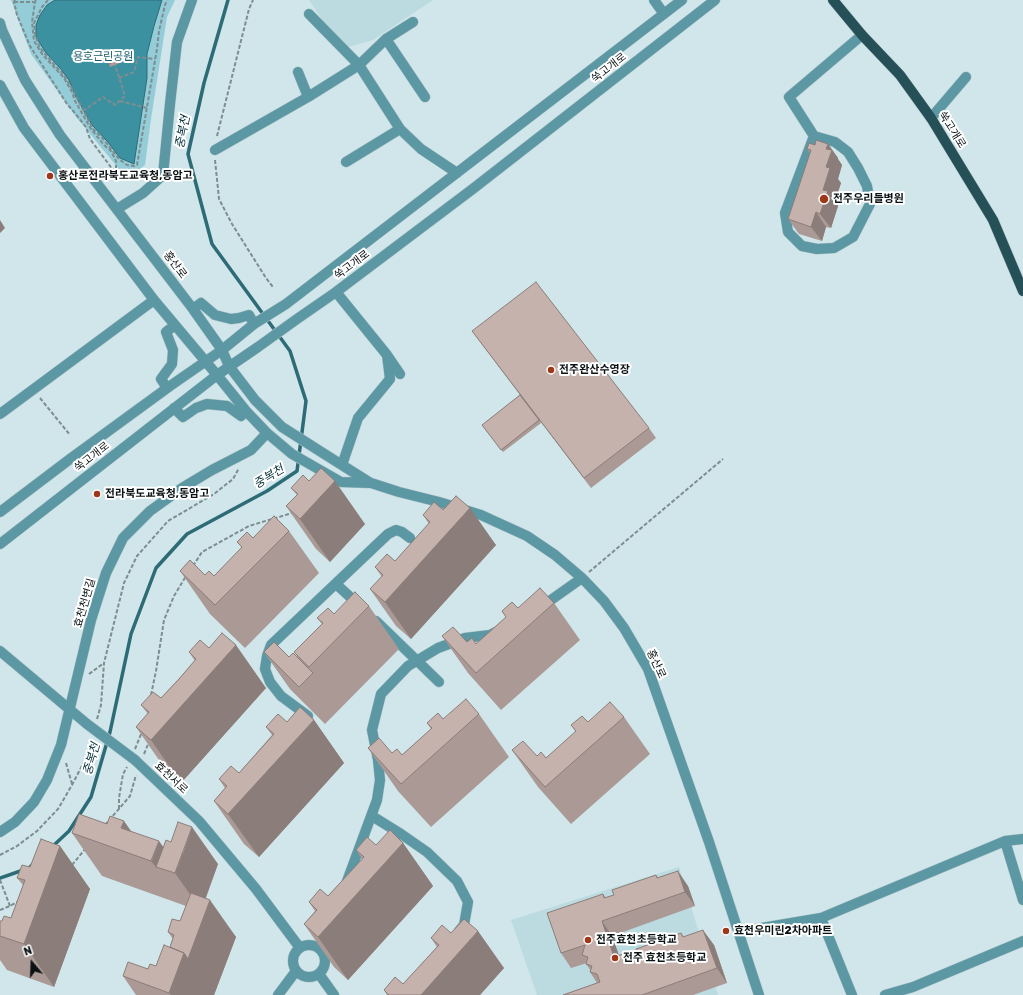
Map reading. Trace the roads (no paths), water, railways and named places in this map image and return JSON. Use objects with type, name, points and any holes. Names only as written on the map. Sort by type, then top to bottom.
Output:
[{"type":"main road","name":"쑥고개로","points":[[833,0],[862,35],[900,75],[931,118],[993,220],[1023,291]]},
{"type":"street","points":[[117,209],[143,193],[163,175],[177,42],[192,0]]},
{"type":"street","points":[[654,0],[664,14]]},
{"type":"street","name":"쑥고개로","points":[[0,512],[167,388],[222,350],[252,326],[286,304],[682,0]]},
{"type":"street","name":"쑥고개로","points":[[0,544],[217,375],[336,292],[474,188],[715,0]]},
{"type":"street","points":[[309,14],[359,65],[400,129],[420,150],[457,173]]},
{"type":"street","points":[[215,150],[308,97],[359,65],[386,39],[413,22]]},
{"type":"street","name":"홍산로","points":[[0,23],[5,38],[25,80],[60,135],[193,309],[222,350],[229,366],[260,405],[282,427],[371,484]]},
{"type":"street","points":[[814,136],[785,213],[788,232],[802,246],[817,249],[834,248],[853,236],[870,204],[868,186],[848,152],[835,142],[814,136],[789,97],[862,35]]},
{"type":"street","points":[[386,39],[425,98]]},
{"type":"street","points":[[298,72],[308,97]]},
{"type":"street","points":[[931,118],[966,77]]},
{"type":"street","name":"홍산로","points":[[0,85],[24,128],[154,300],[246,411],[267,433],[292,454],[341,482],[371,484],[439,502],[481,515],[527,536],[555,555],[582,578],[604,601],[624,628],[648,669],[709,842],[759,995]]},
{"type":"street","points":[[346,162],[400,129]]},
{"type":"street","points":[[336,292],[387,355],[400,374]]},
{"type":"street","points":[[0,414],[154,300]]},
{"type":"street","points":[[193,309],[201,303],[214,315],[231,319],[249,315],[252,326]]},
{"type":"street","points":[[167,388],[161,379],[172,364],[173,350],[166,332],[175,325]]},
{"type":"street","points":[[342,465],[358,418],[390,379],[387,355]]},
{"type":"street","points":[[174,408],[183,417],[196,408],[207,404],[227,406],[241,416],[246,411]]},
{"type":"street","name":"효천천변길","points":[[0,832],[15,822],[34,802],[47,780],[62,745],[91,620],[106,573],[123,538],[150,511],[188,484],[251,450],[267,433]]},
{"type":"street","points":[[315,726],[307,715],[281,696],[270,682],[265,669],[267,656],[271,645],[388,534],[396,530],[402,532],[410,538]]},
{"type":"street","points":[[532,614],[582,578]]},
{"type":"street","points":[[336,584],[418,660],[439,682]]},
{"type":"street","points":[[343,890],[377,800],[380,780],[372,730],[381,694],[408,666],[438,648],[465,638],[490,635],[505,629]]},
{"type":"street","name":"효천서로","points":[[0,651],[70,711],[137,763],[199,821],[256,889],[300,948]]},
{"type":"street","points":[[372,816],[427,852],[457,882],[468,902],[464,925],[451,942]]},
{"type":"street","points":[[738,932],[821,918],[1005,841],[1023,839]]},
{"type":"street","points":[[1005,841],[1023,900]]},
{"type":"street","points":[[821,918],[852,995]]},
{"type":"street","points":[[885,995],[915,991],[1023,941]]},
{"type":"street","points":[[310,945],[322,946],[325,964],[319,974],[310,978],[299,975],[296,971],[292,961],[296,951],[300,948],[310,945]]},
{"type":"street","points":[[278,995],[296,971]]},
{"type":"street","points":[[319,974],[334,995]]},
{"type":"waterway","name":"중복천","points":[[53,846],[69,831],[91,797],[110,732],[131,634],[156,568],[187,534],[267,491],[297,471],[306,401],[290,351],[212,244],[188,154],[204,83],[228,0]]},
{"type":"waterway","name":"중복천","points":[[0,878],[29,868],[33,864]]},
{"type":"place","name":"홍산로전라북도교육청,동암고","points":[[50,176]]},
{"type":"place","name":"전주우리들병원","points":[[824,199]]},
{"type":"place","name":"전주완산수영장","points":[[551,370]]},
{"type":"place","name":"전라북도교육청,동암고","points":[[97,494]]},
{"type":"place","name":"효천우미린2차아파트","points":[[726,931]]},
{"type":"place","name":"전주효천초등학교","points":[[588,940]]},
{"type":"place","name":"전주 효천초등학교","points":[[615,958]]},
{"type":"park label","name":"용호근린공원","points":[[103,57]]}]
